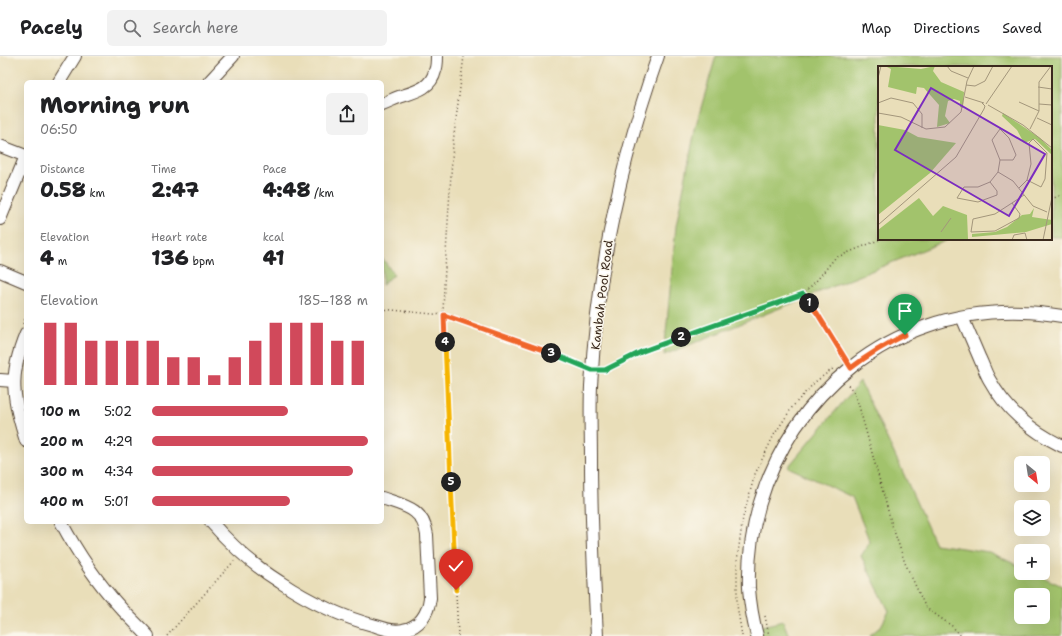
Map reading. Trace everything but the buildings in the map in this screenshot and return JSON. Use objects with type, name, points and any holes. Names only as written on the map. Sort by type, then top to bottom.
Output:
[{"type":"street","points":[[61,80],[75,56]]},
{"type":"street","points":[[211,80],[233,56]]},
{"type":"street","points":[[384,103],[418,92],[427,86],[435,72],[438,56]]},
{"type":"street","name":"Kambah Pool Road","points":[[596,636],[591,513],[590,411],[597,318],[604,267],[617,195],[640,108],[658,56]]},
{"type":"street","points":[[0,146],[24,155]]},
{"type":"street","points":[[0,219],[24,161]]},
{"type":"street","points":[[0,271],[24,281]]},
{"type":"street","points":[[757,636],[752,617],[749,588],[750,556],[760,502],[773,467],[783,448],[800,420],[822,394],[863,359],[885,345],[927,326],[962,317],[992,312],[1023,312],[1062,316]]},
{"type":"street","points":[[962,317],[988,378],[1002,400],[1029,426],[1062,446]]},
{"type":"street","points":[[24,340],[16,362],[14,381],[17,410],[24,434]]},
{"type":"street","points":[[0,380],[14,381]]},
{"type":"street","points":[[213,524],[250,560],[279,582],[310,601],[358,621],[391,630],[402,630],[418,624],[425,615],[429,604],[430,598],[426,526],[422,518],[412,509],[384,499]]},
{"type":"street","points":[[62,524],[71,541],[94,575],[119,606],[148,636]]},
{"type":"path","points":[[458,636],[444,285],[453,143],[464,56]]},
{"type":"path","points":[[1052,200],[1062,195]]},
{"type":"path","points":[[384,309],[444,315],[549,352],[592,370],[605,370],[643,351],[803,294],[835,258],[879,240]]},
{"type":"path","points":[[803,294],[817,313],[851,368]]},
{"type":"path","points":[[841,377],[854,392],[859,406],[892,525],[908,570],[924,604],[929,610],[952,626],[961,636]]},
{"type":"path","points":[[167,636],[242,553]]},
{"type":"path","points":[[765,616],[769,636]]},
{"type":"green space","points":[[716,56],[1062,56],[1062,237],[1052,237],[1052,66],[878,66],[878,240],[948,240],[664,355],[676,226],[696,125]]},
{"type":"green space","points":[[384,260],[394,275],[385,281],[384,284]]},
{"type":"green space","points":[[860,382],[935,544],[989,552],[1014,564],[1014,580],[1049,580],[1062,586],[1062,636],[869,636],[881,626],[889,611],[861,556],[870,542],[852,497],[788,467]]},
{"type":"green space","points":[[783,621],[789,636],[762,636],[758,627]]},
{"type":"route","points":[[456,590],[444,315],[549,352],[592,370],[605,370],[643,351],[803,294],[817,313],[851,368],[885,345],[905,335]]}]
